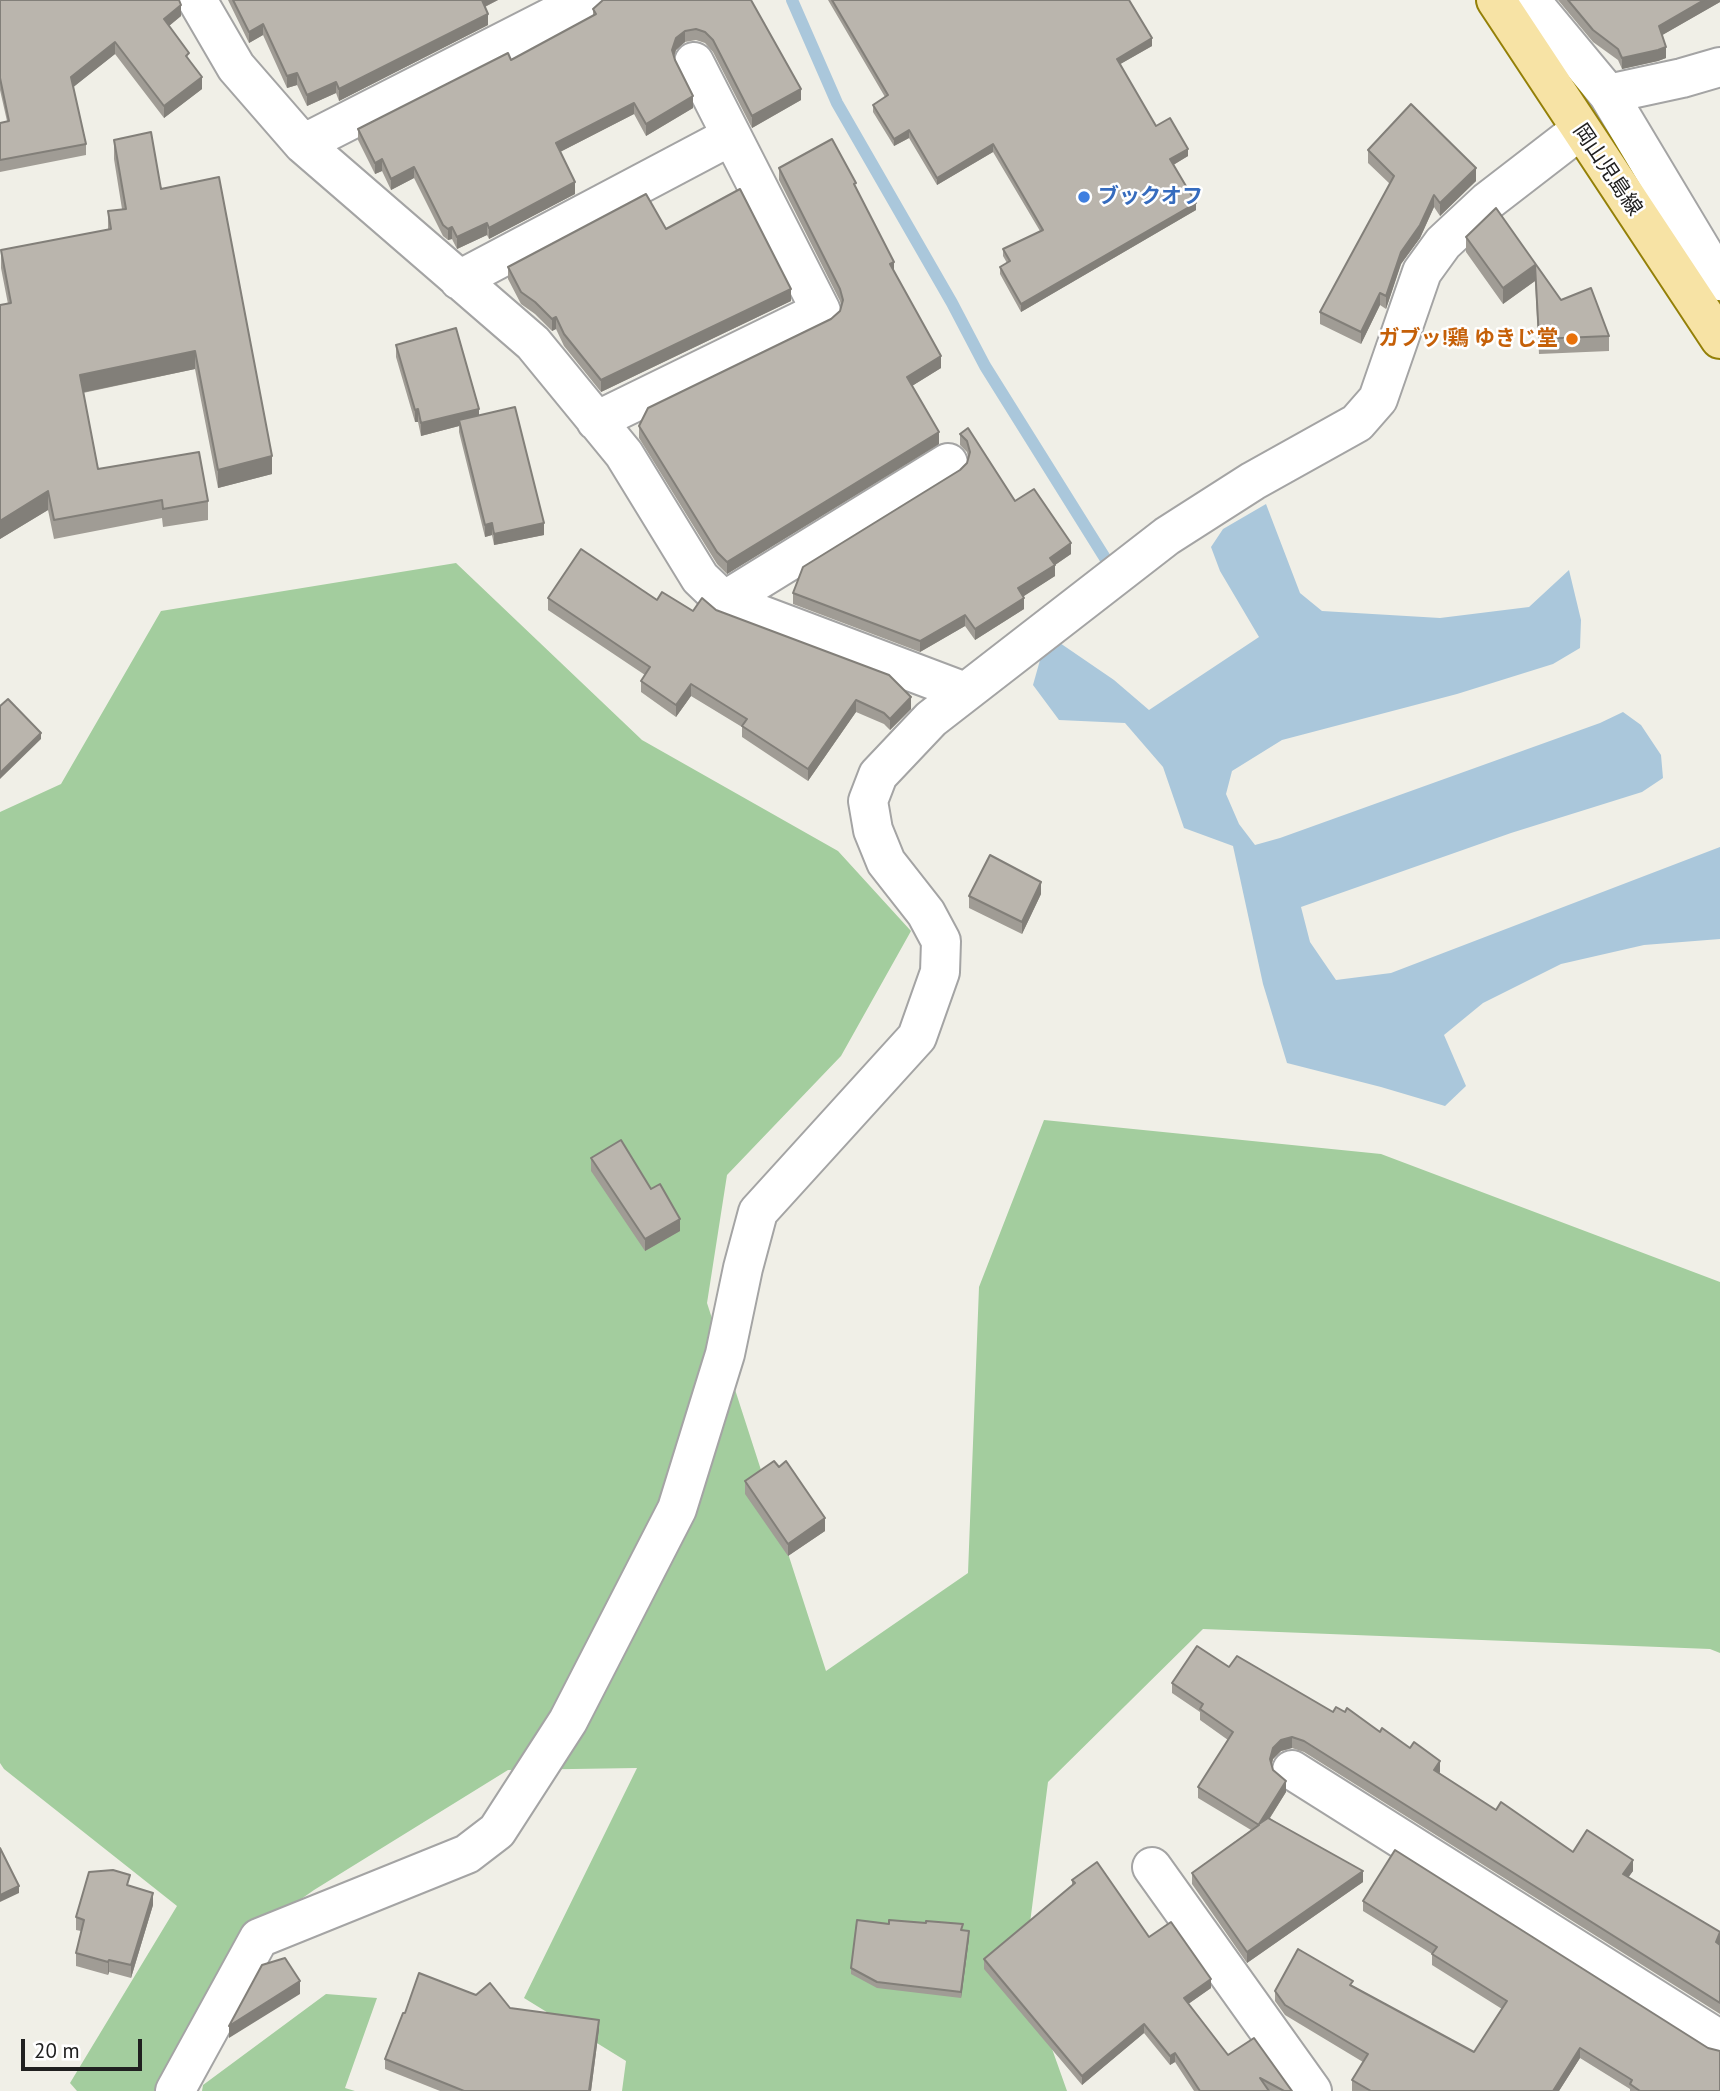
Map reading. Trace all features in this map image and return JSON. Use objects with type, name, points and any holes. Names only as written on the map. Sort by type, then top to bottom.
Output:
[{"type":"main road","name":"岡山児島線","points":[[1511,2],[1580,130],[1716,323]]},
{"type":"street","points":[[303,144],[585,0]]},
{"type":"street","points":[[201,1],[236,67],[303,144],[533,343],[624,454],[700,578],[724,601],[965,692]]},
{"type":"street","points":[[1511,2],[1608,94],[1720,281]]},
{"type":"street","points":[[596,421],[821,311],[694,62]]},
{"type":"street","points":[[1608,94],[1720,67]]},
{"type":"street","points":[[176,2091],[259,1938],[467,1854],[497,1831],[568,1721],[677,1509],[725,1354],[758,1212],[917,1037],[940,972],[940,941],[926,913],[886,862],[873,830],[868,801],[878,775],[931,719],[1167,536],[1253,481],[1357,423],[1378,399],[1422,272],[1443,243],[1488,201],[1580,130]]},
{"type":"street","points":[[459,280],[731,136]]},
{"type":"street","points":[[724,601],[948,463]]},
{"type":"street","points":[[1292,1770],[1720,2040]]},
{"type":"street","points":[[1152,1867],[1312,2091]]},
{"type":"green space","points":[[456,563],[642,740],[838,851],[911,931],[841,1056],[727,1175],[707,1303],[826,1671],[968,1573],[979,1287],[1044,1120],[1381,1154],[1720,1282],[1720,1653],[1710,1649],[1203,1629],[1048,1782],[1024,1970],[1067,2091],[622,2091],[626,2061],[524,1998],[637,1768],[508,1770],[314,1890],[230,1949],[156,2091],[77,2091],[70,2083],[177,1906],[4,1769],[0,1763],[0,812],[61,784],[161,611]]},
{"type":"green space","points":[[326,1994],[377,1998],[345,2088],[355,2091],[202,2091],[203,2085]]},
{"type":"water","points":[[1266,504],[1300,593],[1322,611],[1440,618],[1529,607],[1569,570],[1581,620],[1580,648],[1553,664],[1457,694],[1282,740],[1232,771],[1226,794],[1239,824],[1255,845],[1600,723],[1623,712],[1641,725],[1661,755],[1663,778],[1642,792],[1511,833],[1301,907],[1310,942],[1336,980],[1391,973],[1720,847],[1720,939],[1644,945],[1561,964],[1483,1003],[1444,1035],[1466,1086],[1445,1106],[1287,1063],[1263,984],[1233,846],[1184,828],[1163,767],[1125,723],[1059,720],[1033,685],[1042,653],[1057,641],[1114,680],[1149,710],[1259,637],[1220,571],[1211,547],[1223,529]]},
{"type":"building","points":[[0,0],[179,0],[181,5],[164,19],[189,53],[186,56],[202,77],[164,106],[115,42],[71,77],[86,144],[0,160],[0,123],[9,121],[0,78]]},
{"type":"building","points":[[233,0],[482,0],[488,14],[339,89],[336,82],[307,95],[297,73],[287,76],[263,24],[249,32]]},
{"type":"building","points":[[603,0],[751,0],[801,89],[752,116],[713,40],[705,32],[696,29],[685,31],[676,38],[672,50],[693,96],[646,124],[634,103],[556,143],[575,182],[489,228],[487,223],[457,237],[452,227],[448,229],[443,225],[414,167],[391,179],[382,159],[375,163],[358,129],[508,53],[511,60],[596,14],[593,9]]},
{"type":"building","points":[[832,0],[1129,0],[1152,38],[1117,59],[1156,126],[1170,118],[1188,149],[1170,159],[1196,203],[1021,304],[1000,267],[1010,261],[1003,249],[1043,230],[993,144],[937,178],[909,130],[894,139],[873,105],[888,95]]},
{"type":"building","points":[[1568,0],[1704,0],[1659,26],[1666,47],[1622,58],[1618,49],[1593,30]]},
{"type":"building","points":[[1411,104],[1476,168],[1440,203],[1434,195],[1420,225],[1401,252],[1386,296],[1380,293],[1361,332],[1320,312],[1394,176],[1368,150]]},
{"type":"building","points":[[151,132],[161,189],[219,177],[272,456],[218,470],[195,351],[80,375],[98,469],[199,452],[208,501],[163,509],[162,500],[54,520],[48,491],[0,521],[0,305],[11,303],[1,250],[111,229],[108,211],[126,209],[114,140]]},
{"type":"building","points":[[832,139],[894,262],[890,264],[941,356],[907,377],[939,432],[727,562],[717,552],[639,426],[648,408],[831,319],[840,311],[843,300],[840,289],[779,168]]},
{"type":"building","points":[[740,189],[791,289],[601,380],[564,334],[556,317],[552,319],[521,292],[508,267],[646,194],[666,229]]},
{"type":"building","points":[[1496,208],[1561,300],[1591,288],[1609,336],[1539,339],[1535,265],[1503,288],[1466,237]]},
{"type":"building","points":[[456,328],[479,409],[421,423],[396,345]]},
{"type":"building","points":[[515,407],[544,523],[494,534],[492,523],[485,525],[459,420]]},
{"type":"building","points":[[968,428],[1015,501],[1034,489],[1071,543],[1050,558],[1055,565],[1018,588],[1024,598],[975,629],[965,615],[920,641],[793,593],[803,567],[960,470],[967,463],[970,452],[967,441],[960,434]]},
{"type":"building","points":[[581,549],[657,600],[662,592],[693,611],[702,598],[716,610],[889,675],[911,697],[890,719],[884,713],[856,700],[808,769],[742,726],[747,719],[691,684],[676,705],[641,681],[650,667],[548,598]]},
{"type":"building","points":[[8,699],[41,733],[0,773],[0,706]]},
{"type":"building","points":[[990,855],[1041,882],[1022,922],[969,896]]},
{"type":"building","points":[[621,1140],[651,1189],[660,1184],[680,1219],[645,1239],[591,1158]]},
{"type":"building","points":[[774,1461],[779,1467],[786,1461],[825,1518],[788,1544],[745,1481]]},
{"type":"building","points":[[1197,1646],[1229,1667],[1237,1656],[1333,1712],[1336,1707],[1345,1712],[1347,1708],[1380,1732],[1382,1728],[1410,1748],[1414,1742],[1440,1761],[1434,1770],[1496,1810],[1501,1802],[1573,1852],[1587,1830],[1633,1860],[1623,1874],[1720,1932],[1716,1942],[1720,1945],[1720,2003],[1304,1741],[1292,1737],[1281,1740],[1273,1748],[1270,1759],[1273,1770],[1286,1781],[1259,1824],[1268,1818],[1363,1871],[1247,1952],[1192,1873],[1259,1825],[1198,1787],[1233,1732],[1200,1709],[1203,1704],[1172,1683]]},
{"type":"building","points":[[0,1848],[19,1886],[0,1895]]},
{"type":"building","points":[[1395,1850],[1708,2048],[1720,2051],[1720,2091],[1640,2091],[1630,2084],[1632,2080],[1580,2048],[1553,2091],[1371,2091],[1352,2080],[1368,2054],[1285,2005],[1275,1991],[1298,1949],[1353,1981],[1350,1985],[1474,2052],[1507,2001],[1432,1954],[1437,1947],[1363,1901]]},
{"type":"building","points":[[1097,1862],[1149,1937],[1171,1922],[1211,1979],[1184,1998],[1228,2055],[1254,2038],[1292,2091],[1284,2091],[1260,2078],[1269,2091],[1200,2091],[1175,2053],[1170,2056],[1144,2024],[1082,2076],[984,1959],[1075,1883],[1072,1880]]},
{"type":"building","points":[[113,1870],[130,1875],[127,1885],[153,1893],[131,1965],[76,1953],[84,1920],[76,1917],[89,1872]]},
{"type":"building","points":[[857,1920],[889,1924],[889,1920],[963,1924],[961,1930],[969,1931],[961,1992],[877,1982],[851,1968]]},
{"type":"building","points":[[285,1958],[300,1981],[229,2026],[262,1965]]},
{"type":"building","points":[[419,1973],[476,1995],[490,1983],[510,2008],[599,2020],[589,2091],[464,2091],[385,2059]]},
{"type":"waterway","points":[[792,0],[837,103],[952,303],[985,366],[1105,558]]},
{"type":"place","name":"ブックオフ","points":[[1084,197]]},
{"type":"place","name":"ガブッ!鶏 ゆきじ堂","points":[[1572,339]]}]
